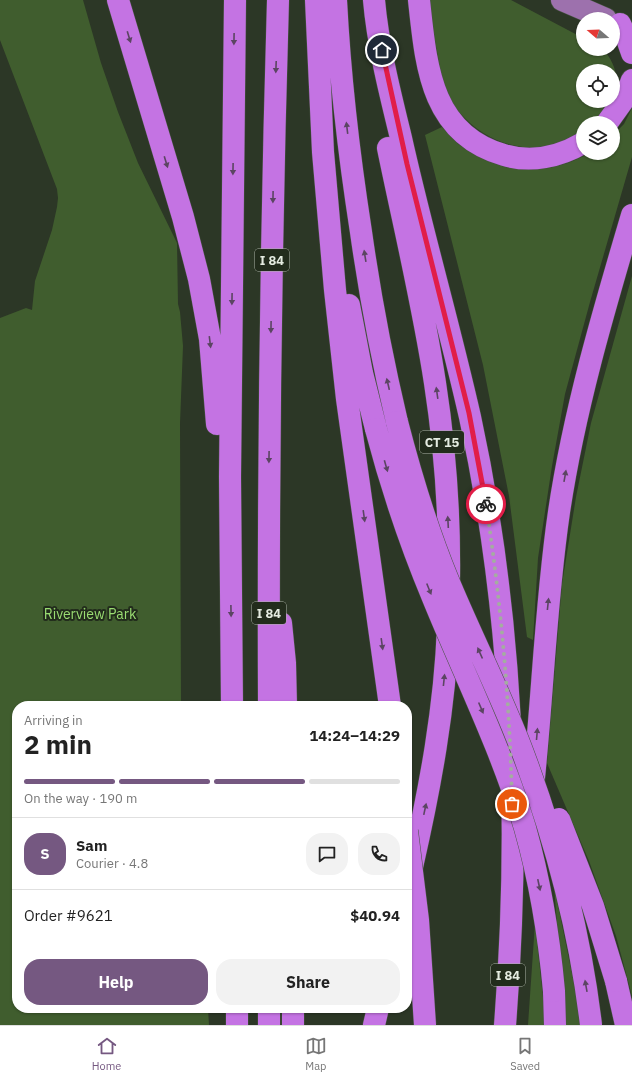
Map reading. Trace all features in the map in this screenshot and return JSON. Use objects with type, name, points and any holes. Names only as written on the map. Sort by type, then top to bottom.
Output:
[{"type":"highway","points":[[118,0],[188,236],[207,318],[215,390],[221,532],[224,562],[230,587]]},
{"type":"highway","points":[[232,701],[230,477],[235,0]]},
{"type":"highway","name":"I 84","points":[[269,701],[268,520],[278,0]]},
{"type":"highway","points":[[316,0],[326,193],[337,314],[352,435],[389,701]]},
{"type":"highway","points":[[336,0],[344,109],[354,185],[376,326],[397,422],[418,494],[442,564],[518,740],[544,812],[567,893],[580,950],[591,1025]]},
{"type":"highway","name":"CT 15","points":[[361,0],[363,26],[372,73],[418,287],[433,368],[443,450],[448,527],[449,612],[443,690],[429,788],[412,865]]},
{"type":"highway","name":"I 84","points":[[374,0],[379,35],[397,122],[469,413],[488,517],[502,629],[510,728],[512,804],[510,925],[505,1025]]},
{"type":"highway","points":[[418,0],[426,57],[433,86],[439,102],[448,116],[464,134],[493,151],[507,156],[527,159],[544,158],[556,155],[576,146]]},
{"type":"highway","points":[[620,27],[626,36],[632,53]]},
{"type":"highway","points":[[613,116],[625,98],[632,80]]},
{"type":"highway","points":[[326,193],[338,246],[362,373],[395,495],[418,560],[490,731],[524,826],[533,859],[543,907],[554,991],[555,1025]]},
{"type":"highway","points":[[510,925],[521,877],[529,818],[547,614],[561,496],[588,370],[632,215]]},
{"type":"highway","points":[[268,520],[285,663],[286,701]]},
{"type":"highway","points":[[518,740],[532,760],[542,780],[577,863],[595,911],[616,981],[626,1025]]},
{"type":"highway","points":[[412,871],[418,920],[425,1025]]},
{"type":"highway","points":[[237,1013],[237,1025]]},
{"type":"highway","points":[[269,1013],[269,1025]]},
{"type":"highway","points":[[293,1013],[293,1025]]},
{"type":"highway","points":[[374,1025],[377,1013]]},
{"type":"main road","points":[[562,0],[590,12]]},
{"type":"green space","name":"Riverview Park","points":[[0,0],[83,0],[101,63],[118,112],[138,163],[177,243],[178,304],[183,346],[180,423],[181,701],[12,701],[12,1013],[208,1013],[209,1025],[0,1025],[0,318],[26,308],[32,310],[35,281],[52,230],[58,198],[57,189],[0,40]]},
{"type":"green space","points":[[430,0],[511,0],[576,34],[576,56],[608,56],[612,64],[576,64],[576,108],[606,108],[599,116],[576,116],[576,135],[565,142],[551,146],[536,148],[522,147],[495,139],[470,123],[451,101],[441,76]]},
{"type":"green space","points":[[632,108],[632,157],[565,394],[538,558],[533,640],[527,637],[509,496],[483,365],[425,135],[442,127],[458,144],[490,162],[505,167],[526,169],[549,168],[576,160],[620,160],[620,128],[624,124]]},
{"type":"green space","points":[[632,276],[632,996],[616,936],[589,861],[547,763],[562,584],[576,497],[591,423]]},
{"type":"green space","points":[[554,886],[577,998],[580,1025],[565,1025]]},
{"type":"green space","points":[[535,923],[546,1025],[528,1025]]},
{"type":"way so far","points":[[486,504],[496,572],[505,662],[510,734],[512,804]]},
{"type":"route","points":[[382,50],[407,164],[469,413],[486,504]]}]
